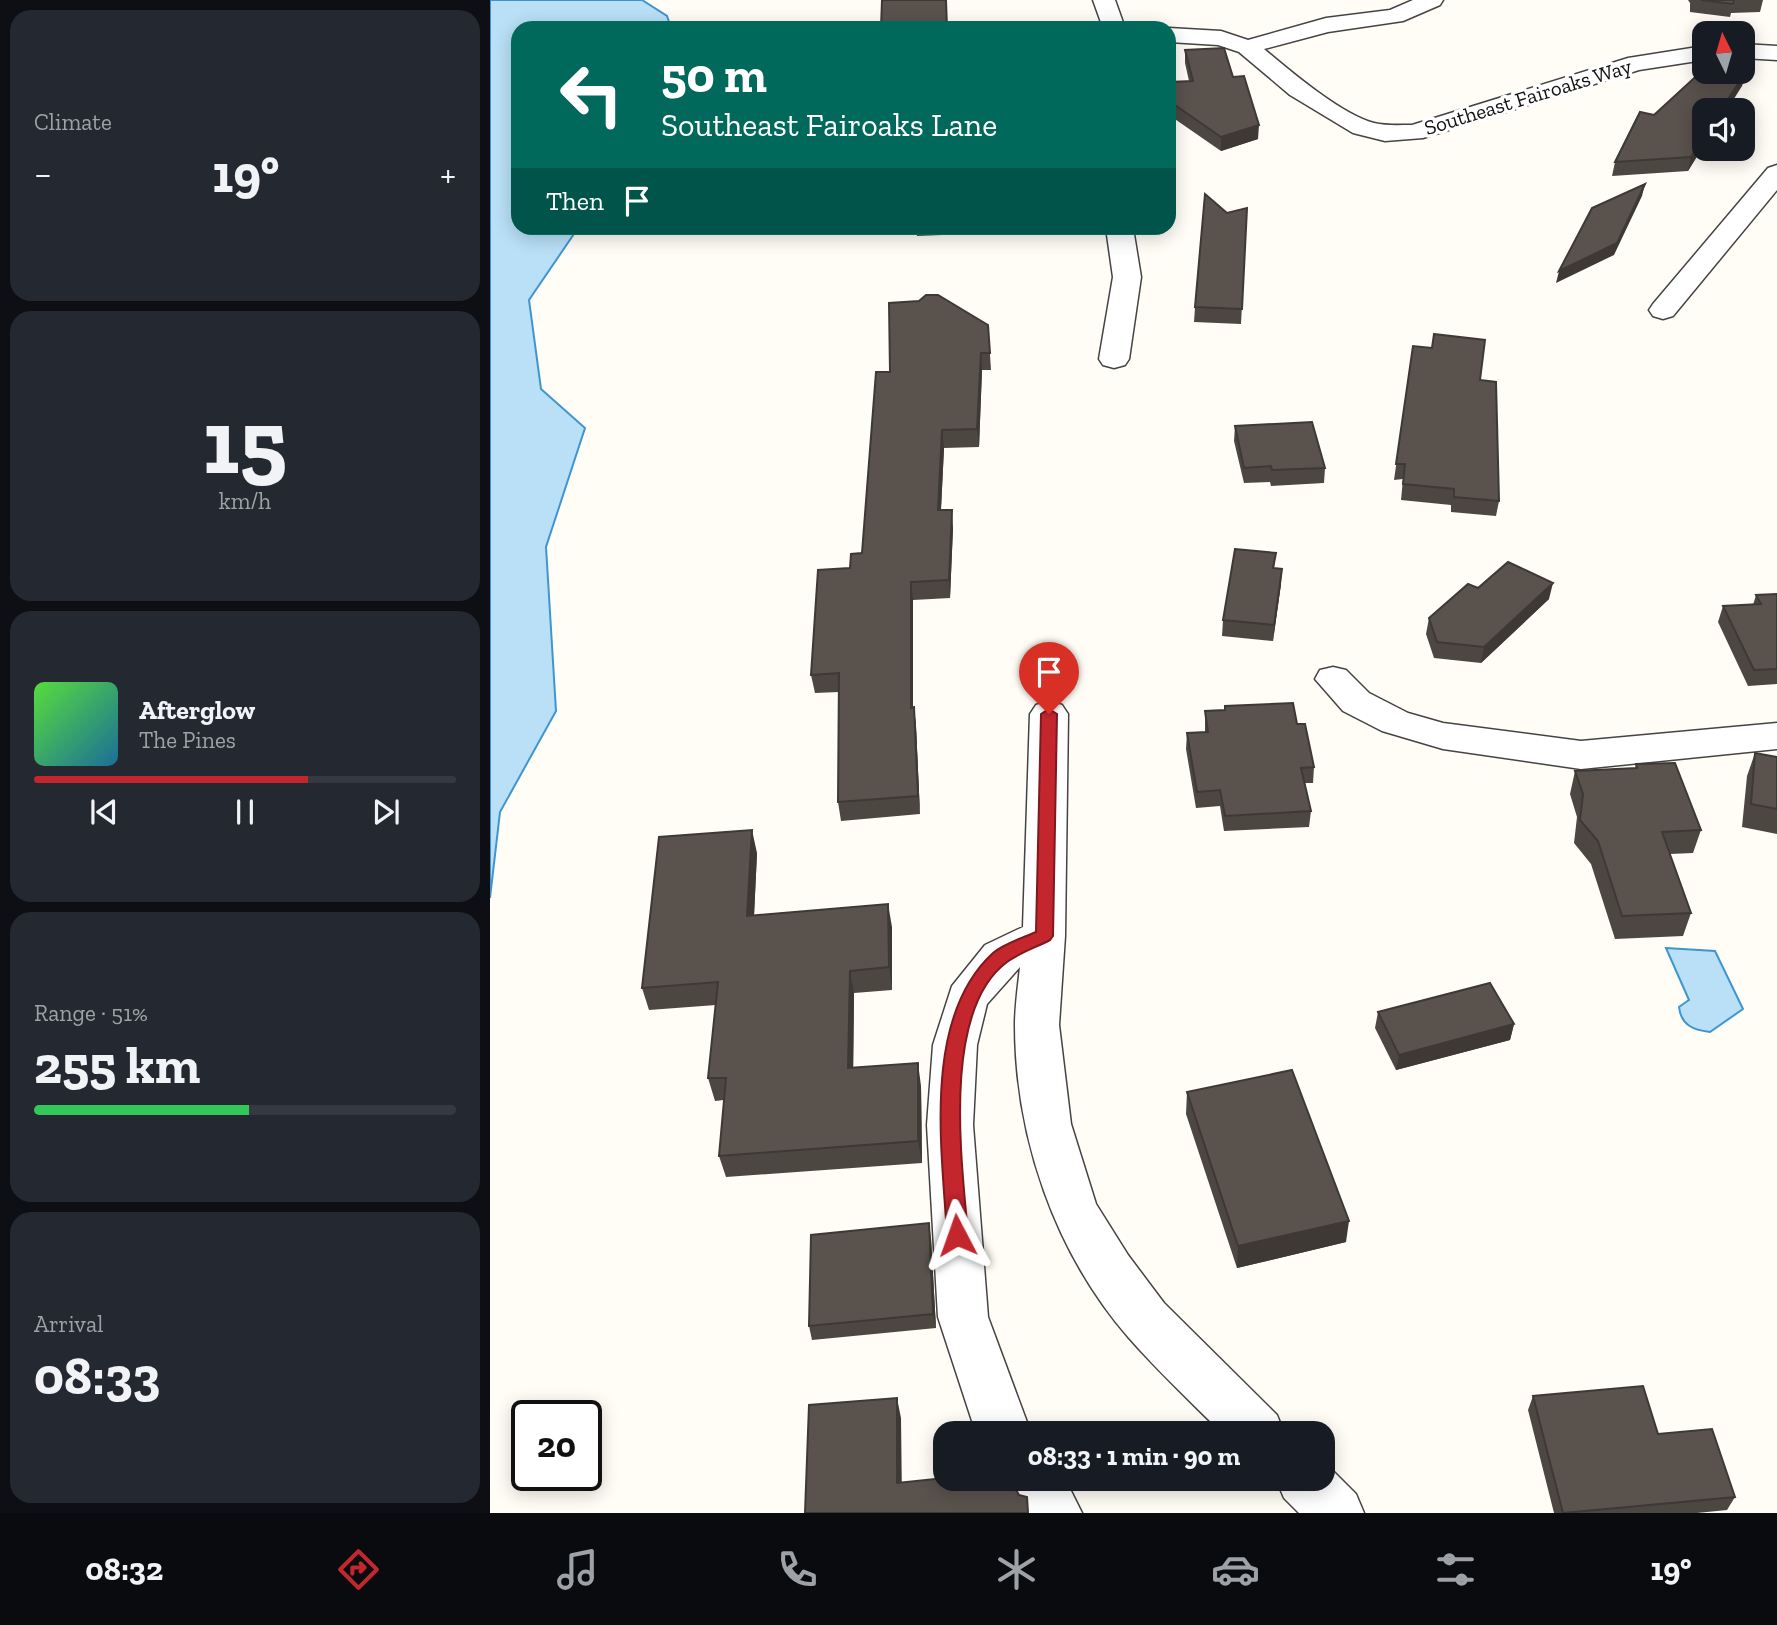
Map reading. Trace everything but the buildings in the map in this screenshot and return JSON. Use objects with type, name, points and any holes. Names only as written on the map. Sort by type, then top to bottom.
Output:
[{"type":"street","points":[[1104,0],[1112,21]]},
{"type":"street","points":[[1247,47],[1326,25],[1395,16],[1432,0]]},
{"type":"street","name":"Southeast Fairoaks Way","points":[[1176,35],[1221,38],[1247,47],[1299,90],[1362,128],[1385,133],[1414,133],[1636,63],[1692,55]]},
{"type":"street","points":[[1755,52],[1777,53]]},
{"type":"street","points":[[1663,310],[1777,173]]},
{"type":"street","points":[[1114,359],[1127,276],[1121,235]]},
{"type":"street","points":[[1334,679],[1356,702],[1395,722],[1443,737],[1581,755],[1777,736]]},
{"type":"street","points":[[1049,714],[1044,936],[1037,1025],[1048,1124],[1074,1212],[1110,1271],[1146,1320],[1246,1421]]},
{"type":"street","points":[[1001,1421],[963,1317],[950,1125],[956,1045],[967,998],[1000,957],[1044,936]]},
{"type":"street","points":[[1041,1491],[1055,1513]]},
{"type":"street","points":[[1315,1491],[1337,1513]]},
{"type":"water","points":[[490,0],[642,0],[667,16],[669,21],[511,21],[511,235],[573,235],[529,300],[541,389],[585,428],[546,547],[556,711],[500,812],[490,898]]},
{"type":"water","points":[[1666,948],[1715,951],[1743,1009],[1710,1032],[1689,1026],[1682,1018],[1679,1007],[1689,1000]]},
{"type":"route","points":[[957,1235],[950,1125],[956,1045],[967,998],[1000,957],[1044,936],[1049,714]]}]
